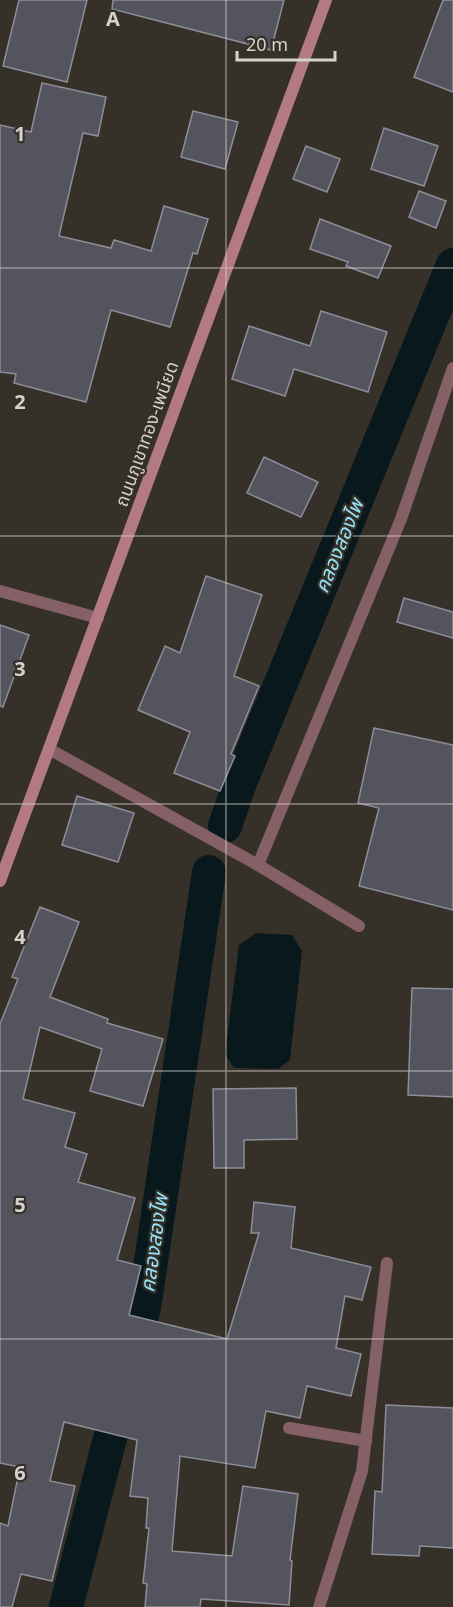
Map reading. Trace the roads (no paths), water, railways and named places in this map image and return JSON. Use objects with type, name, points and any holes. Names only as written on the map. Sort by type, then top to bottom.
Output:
[{"type":"street","name":"ถนนภูเขาทอง-เพนียด","points":[[0,881],[326,0]]},
{"type":"street","points":[[258,865],[401,519],[453,368]]},
{"type":"street","points":[[0,591],[98,618]]},
{"type":"street","points":[[49,749],[258,865],[359,926]]},
{"type":"street","points":[[319,1607],[362,1471],[387,1263]]},
{"type":"street","points":[[289,1428],[366,1441]]},
{"type":"waterway","name":"คลองสองไพ","points":[[225,826],[239,785],[453,265]]},
{"type":"waterway","name":"คลองสองไพ","points":[[66,1607],[144,1308],[209,872]]}]
